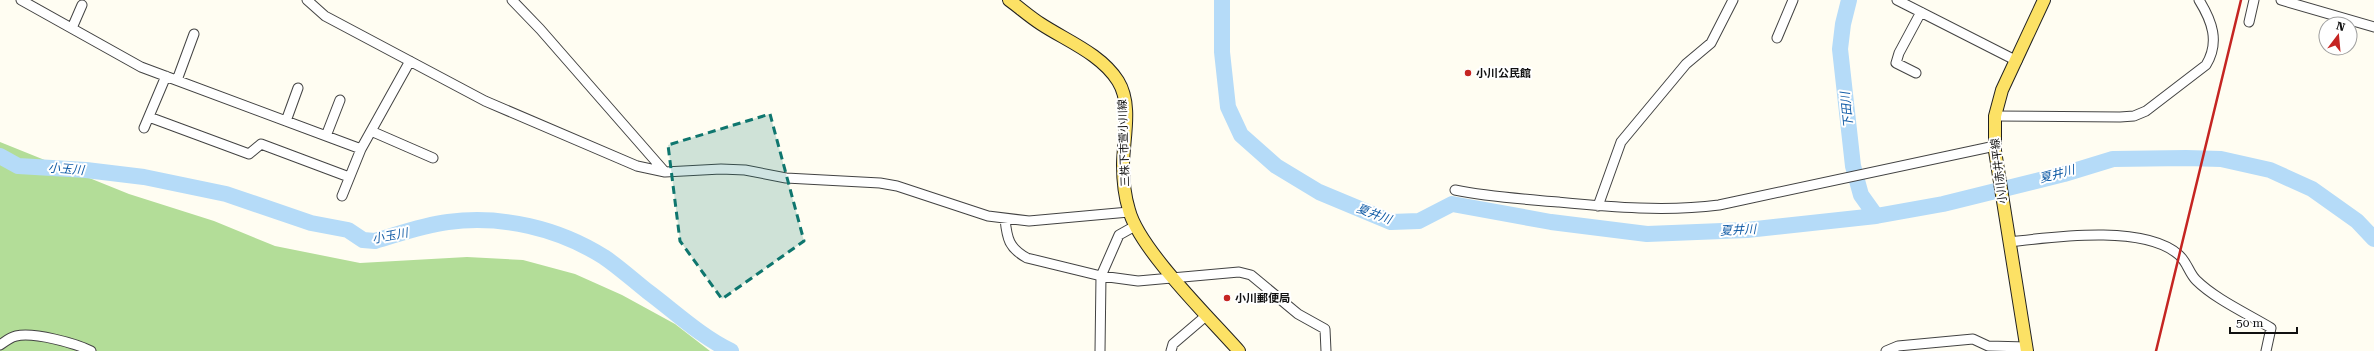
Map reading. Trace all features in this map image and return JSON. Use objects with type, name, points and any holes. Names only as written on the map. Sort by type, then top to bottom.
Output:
[{"type":"main road","name":"三株下市萱小川線","points":[[1009,0],[1039,23],[1091,55],[1107,67],[1119,83],[1124,103],[1123,166],[1129,212],[1135,226],[1174,278],[1239,351]]},
{"type":"main road","name":"小川赤井平線","points":[[2027,349],[1995,149],[1995,116],[2002,90],[2017,62],[2044,0]]},
{"type":"street","points":[[21,0],[142,67],[361,149]]},
{"type":"street","points":[[307,0],[325,16],[485,101],[637,166],[665,172],[721,169],[745,170],[786,178],[880,183],[1005,219],[1029,221],[1129,212]]},
{"type":"street","points":[[512,0],[540,29],[665,172]]},
{"type":"street","points":[[1598,206],[1621,142],[1686,64],[1711,43],[1733,0]]},
{"type":"street","points":[[1777,38],[1784,16],[1793,0]]},
{"type":"street","points":[[1898,0],[2017,62]]},
{"type":"street","points":[[1995,116],[2120,117],[2134,116],[2146,111],[2206,65],[2211,58],[2215,41],[2214,30],[2199,0]]},
{"type":"street","points":[[2249,22],[2254,0]]},
{"type":"street","points":[[2281,0],[2374,27]]},
{"type":"street","points":[[72,28],[82,4]]},
{"type":"street","points":[[1916,73],[1896,63],[1898,53],[1921,12]]},
{"type":"street","points":[[177,80],[194,34]]},
{"type":"street","points":[[342,196],[361,149],[410,61]]},
{"type":"street","points":[[144,128],[166,76]]},
{"type":"street","points":[[286,121],[298,88]]},
{"type":"street","points":[[326,136],[340,100]]},
{"type":"street","points":[[149,117],[249,154],[261,144],[349,177]]},
{"type":"street","points":[[371,131],[433,158]]},
{"type":"street","points":[[1455,190],[1480,195],[1598,206],[1664,209],[1693,208],[1719,205],[1864,173],[1995,149]]},
{"type":"street","points":[[1005,219],[1006,237],[1010,246],[1017,253],[1027,258],[1101,276],[1138,280],[1239,272],[1251,275],[1298,314],[1325,329],[1326,351]]},
{"type":"street","points":[[1100,351],[1101,276],[1119,235],[1135,226]]},
{"type":"street","points":[[2010,242],[2064,236],[2110,235],[2156,243],[2179,255],[2196,281],[2271,328],[2266,351]]},
{"type":"street","points":[[1171,351],[1173,344],[1208,315]]},
{"type":"street","points":[[0,345],[16,336],[24,336],[68,341],[86,350]]},
{"type":"street","points":[[1886,351],[1898,346],[1974,339],[1988,346],[2027,349]]},
{"type":"highlighted area","points":[[770,114],[804,241],[722,299],[680,241],[668,145]]},
{"type":"green space","points":[[0,142],[129,194],[214,221],[275,246],[360,263],[467,257],[523,260],[575,274],[622,295],[675,324],[710,351],[0,351]]},
{"type":"waterway","name":"夏井川","points":[[1222,0],[1222,52],[1228,107],[1241,135],[1276,166],[1319,192],[1391,222],[1419,221],[1452,204],[1551,222],[1647,234],[1747,230],[1876,216],[1943,204],[2064,174],[2113,159],[2186,158],[2221,159],[2270,170],[2312,189],[2357,221],[2374,239]]},
{"type":"waterway","name":"下田川","points":[[1849,0],[1843,24],[1840,49],[1853,166],[1861,195],[1876,216]]},
{"type":"waterway","name":"小玉川","points":[[0,156],[18,166],[86,170],[144,177],[226,194],[311,223],[348,230],[363,240],[375,241],[420,227],[439,223],[468,220],[509,222],[549,231],[568,238],[604,257],[698,331],[731,351]]},
{"type":"railway","points":[[2156,351],[2241,0]]},
{"type":"place","name":"小川公民館","points":[[1468,73]]},
{"type":"place","name":"小川郵便局","points":[[1227,298]]}]
